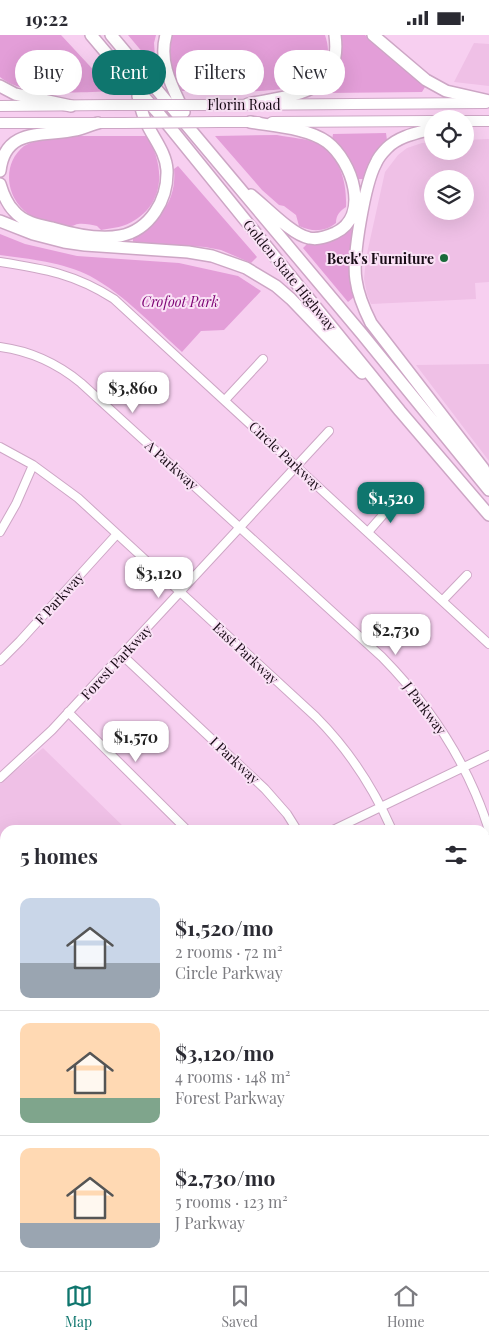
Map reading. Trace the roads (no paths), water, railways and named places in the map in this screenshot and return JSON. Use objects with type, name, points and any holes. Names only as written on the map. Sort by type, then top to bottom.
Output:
[{"type":"highway","name":"Golden State Highway","points":[[91,35],[104,50]]},
{"type":"highway","name":"Golden State Highway","points":[[111,35],[362,334],[489,490]]},
{"type":"highway","points":[[166,35],[164,62],[169,79],[196,137]]},
{"type":"highway","points":[[248,104],[299,94],[314,89],[326,79],[334,65],[337,51],[335,35]]},
{"type":"highway","points":[[373,35],[426,80],[446,91],[489,102]]},
{"type":"highway","points":[[0,86],[15,94],[71,106]]},
{"type":"highway","points":[[0,184],[4,197],[14,212],[28,222],[65,232],[103,237],[121,235],[137,229],[151,218],[161,203],[167,186],[167,168],[162,151],[146,121],[138,95]]},
{"type":"highway","name":"Golden State Highway","points":[[142,95],[400,411],[489,515]]},
{"type":"highway","points":[[228,175],[296,233],[313,238],[325,238],[339,231],[349,220],[354,206],[354,188],[350,171],[341,155],[327,142],[311,134],[250,122]]},
{"type":"highway","points":[[0,171],[4,155],[19,139],[39,133],[75,130],[98,123]]},
{"type":"highway","points":[[424,131],[405,136],[388,147],[376,162],[369,181],[355,256],[356,279],[361,302],[371,323],[483,467],[489,480]]},
{"type":"highway","points":[[0,221],[33,234],[64,241],[85,245],[188,252],[212,256],[246,268],[276,286],[291,299],[338,350],[400,411]]},
{"type":"main road","name":"Florin Road","points":[[0,106],[489,102]]},
{"type":"main road","name":"Florin Road","points":[[0,123],[424,121]]},
{"type":"main road","points":[[474,121],[489,121]]},
{"type":"street","name":"Circle Parkway","points":[[0,262],[55,271],[75,278],[104,293],[130,313],[489,644]]},
{"type":"street","name":"A Parkway","points":[[0,347],[39,357],[75,378],[240,528]]},
{"type":"street","points":[[225,401],[263,359]]},
{"type":"street","name":"Forest Parkway","points":[[0,778],[42,740],[329,431]]},
{"type":"street","name":"East Parkway","points":[[0,447],[33,465],[72,493],[332,733],[360,769],[382,807],[390,825]]},
{"type":"street","points":[[0,531],[16,504],[33,465]]},
{"type":"street","points":[[368,532],[396,500]]},
{"type":"street","name":"J Parkway","points":[[240,528],[402,677],[437,721],[464,768],[480,801],[487,825]]},
{"type":"street","name":"F Parkway","points":[[0,661],[117,533]]},
{"type":"street","points":[[443,601],[467,575]]},
{"type":"street","name":"I Parkway","points":[[122,655],[266,789],[294,825]]},
{"type":"street","points":[[68,712],[182,825]]},
{"type":"street","points":[[344,825],[489,755]]},
{"type":"place","name":"Beck's Furniture","points":[[444,258]]},
{"type":"park label","name":"Crofoot Park","points":[[180,301]]}]
